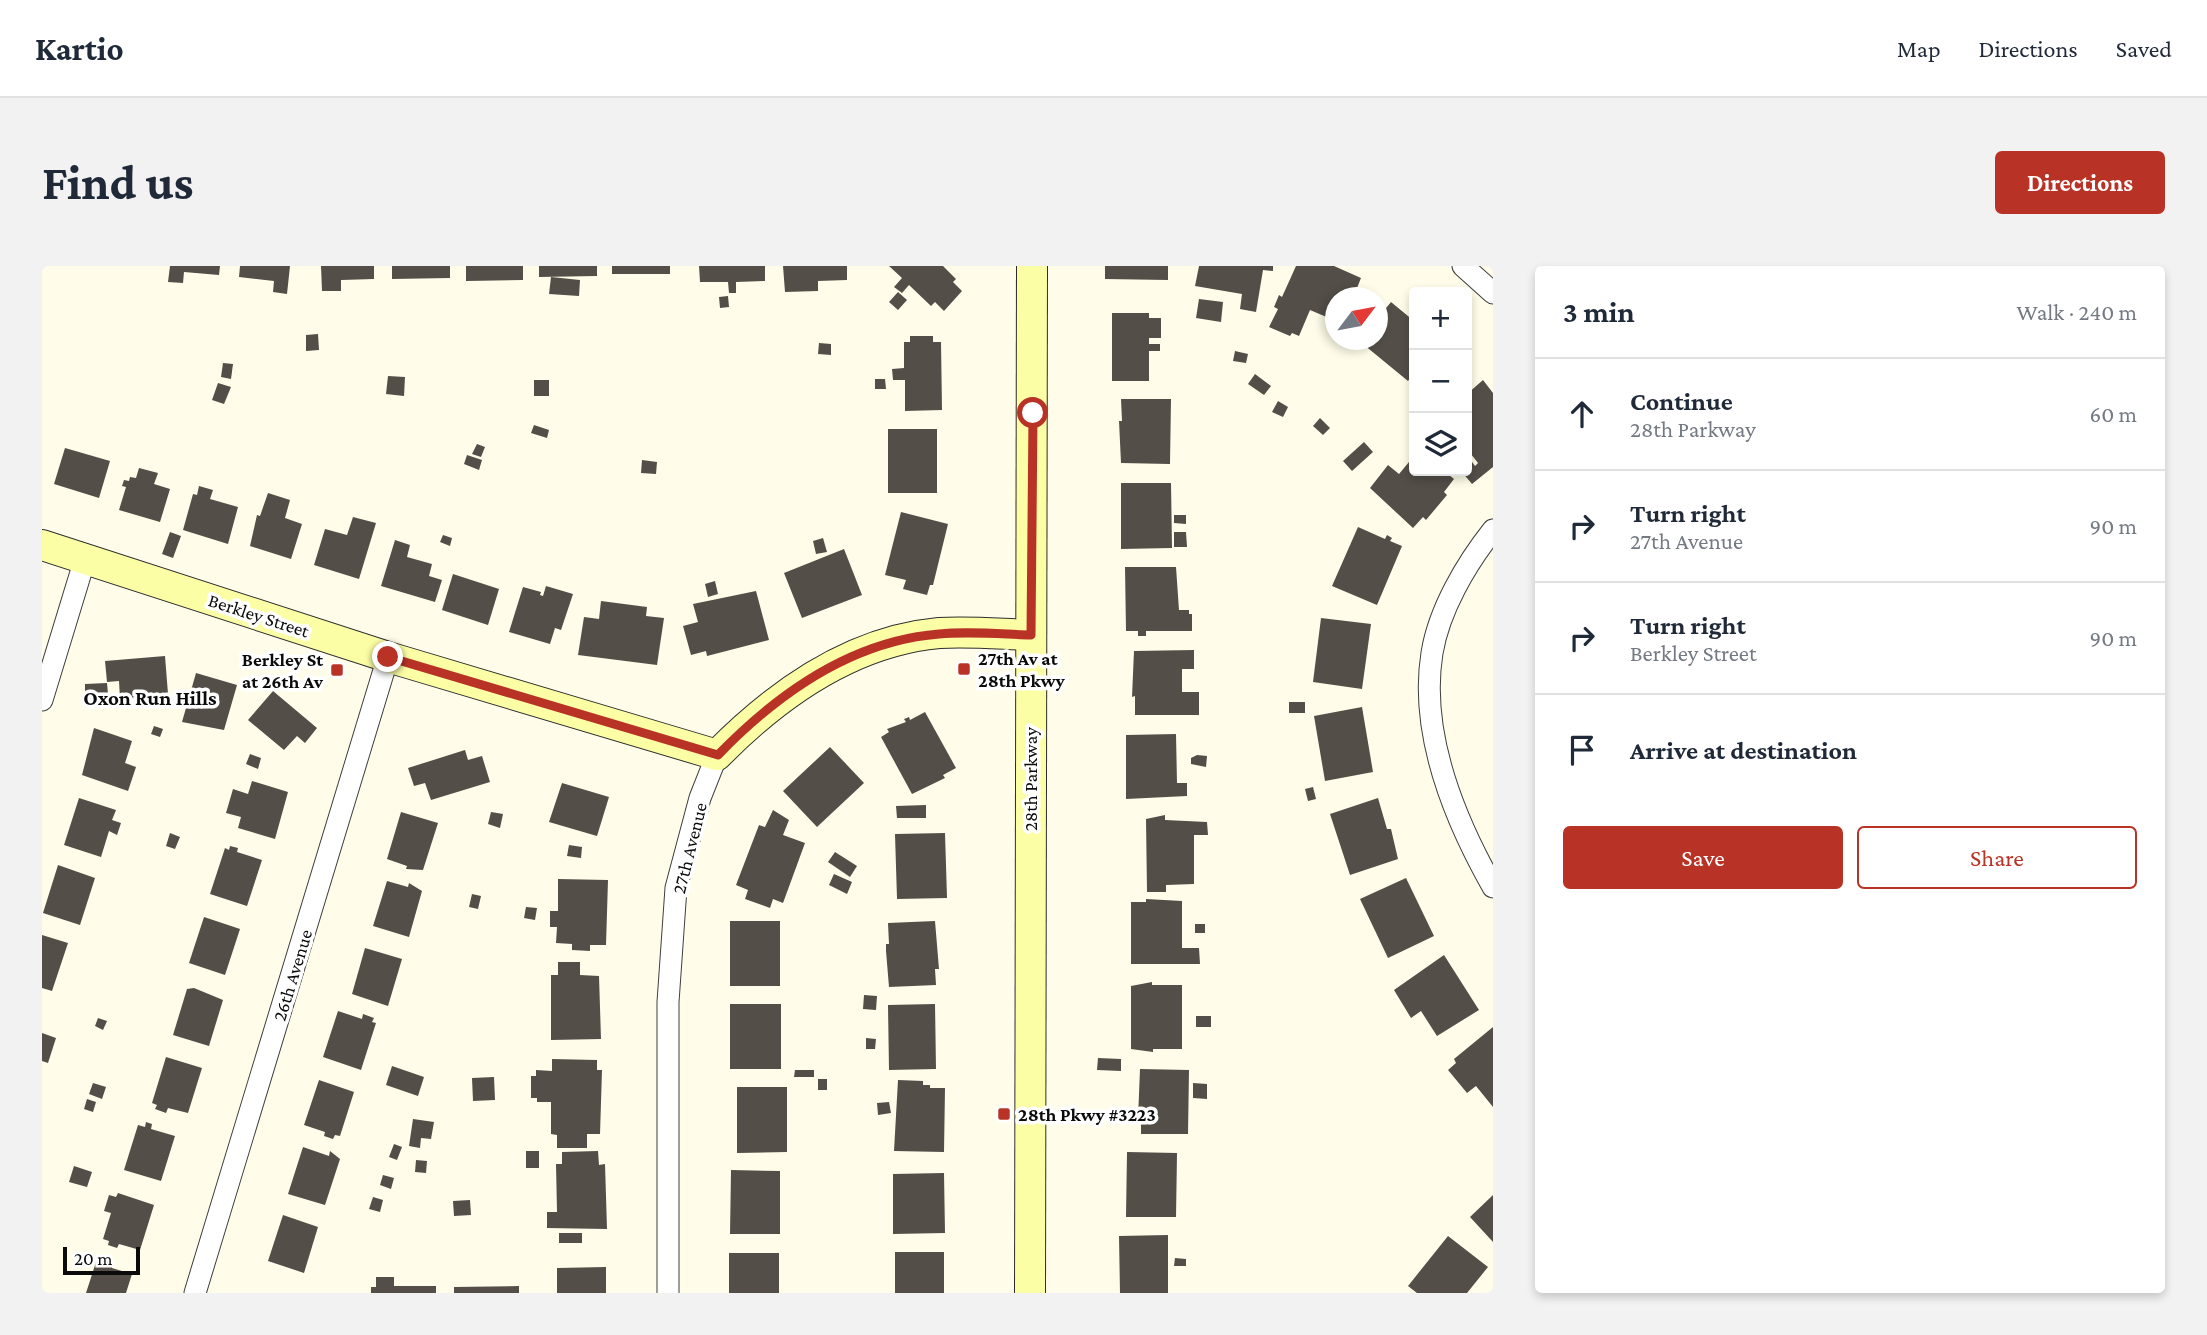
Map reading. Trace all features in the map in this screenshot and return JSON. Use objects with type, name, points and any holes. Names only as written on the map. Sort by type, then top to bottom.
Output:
[{"type":"street","name":"28th Parkway","points":[[1030,1293],[1032,266]]},
{"type":"street","points":[[1463,266],[1493,293]]},
{"type":"street","points":[[1493,530],[1461,579],[1440,624],[1432,654],[1430,691],[1434,725],[1453,803],[1471,848],[1493,887]]},
{"type":"street","name":"Berkley Street","points":[[42,545],[388,657],[718,755]]},
{"type":"street","points":[[42,700],[85,559]]},
{"type":"street","name":"27th Avenue","points":[[668,1293],[668,1002],[676,888],[700,799],[718,755],[748,723],[778,699],[839,662],[866,651],[900,640],[940,633],[1031,635]]},
{"type":"street","name":"26th Avenue","points":[[195,1293],[388,657]]},
{"type":"building","points":[[170,266],[220,266],[219,275],[184,272],[183,283],[168,282]]},
{"type":"building","points":[[240,266],[290,266],[287,294],[273,292],[274,281],[239,277]]},
{"type":"building","points":[[321,266],[374,266],[374,279],[341,280],[341,291],[322,291]]},
{"type":"building","points":[[392,266],[450,266],[450,278],[392,279]]},
{"type":"building","points":[[466,266],[523,266],[523,280],[466,281]]},
{"type":"building","points":[[539,266],[597,266],[597,276],[539,277]]},
{"type":"building","points":[[612,266],[670,266],[670,274],[612,274]]},
{"type":"building","points":[[699,266],[765,266],[765,281],[736,282],[736,293],[729,293],[728,282],[700,282]]},
{"type":"building","points":[[783,266],[847,266],[847,280],[818,281],[818,291],[785,292]]},
{"type":"building","points":[[889,266],[943,266],[956,279],[953,282],[962,291],[944,311],[935,302],[931,306],[909,285],[902,293],[894,287],[902,278]]},
{"type":"building","points":[[1105,266],[1168,266],[1168,280],[1105,279]]},
{"type":"building","points":[[1199,266],[1273,266],[1273,271],[1263,270],[1256,312],[1240,309],[1242,294],[1195,286]]},
{"type":"building","points":[[1296,266],[1334,266],[1361,278],[1357,287],[1325,287],[1325,316],[1310,310],[1299,336],[1292,333],[1290,336],[1269,327],[1278,309],[1274,307],[1279,295],[1282,297]]},
{"type":"building","points":[[551,277],[580,280],[579,296],[549,294]]},
{"type":"building","points":[[898,292],[907,300],[898,310],[889,302]]},
{"type":"building","points":[[728,296],[729,307],[720,308],[719,297]]},
{"type":"building","points":[[1199,299],[1223,302],[1221,322],[1196,318]]},
{"type":"building","points":[[1391,302],[1409,317],[1408,381],[1370,350],[1388,350],[1388,306]]},
{"type":"building","points":[[1112,313],[1149,313],[1149,318],[1161,318],[1161,338],[1149,338],[1149,344],[1160,344],[1160,351],[1149,351],[1149,381],[1112,381]]},
{"type":"building","points":[[318,334],[319,350],[306,351],[306,335]]},
{"type":"building","points":[[910,336],[933,336],[933,342],[941,342],[942,410],[905,411],[905,380],[893,380],[892,369],[904,368],[904,342],[910,342]]},
{"type":"building","points":[[819,343],[831,344],[831,355],[818,354]]},
{"type":"building","points":[[1235,351],[1248,354],[1246,363],[1233,361]]},
{"type":"building","points":[[223,363],[233,364],[231,379],[221,377]]},
{"type":"building","points":[[1255,374],[1271,386],[1264,395],[1248,384]]},
{"type":"building","points":[[388,376],[405,377],[404,396],[386,394]]},
{"type":"building","points":[[875,379],[885,379],[886,389],[875,389]]},
{"type":"building","points":[[534,380],[549,380],[549,396],[534,396]]},
{"type":"building","points":[[1483,380],[1493,393],[1493,467],[1472,484],[1465,476],[1472,476],[1472,462],[1475,466],[1478,463],[1472,455],[1472,390]]},
{"type":"building","points":[[218,383],[231,387],[224,404],[212,400]]},
{"type":"building","points":[[1121,399],[1171,399],[1170,464],[1121,463]]},
{"type":"building","points":[[1278,401],[1288,407],[1283,417],[1272,412]]},
{"type":"building","points":[[1320,418],[1330,428],[1323,435],[1313,426]]},
{"type":"building","points":[[534,425],[549,430],[547,438],[531,433]]},
{"type":"building","points":[[888,429],[937,429],[937,493],[888,493]]},
{"type":"building","points":[[1364,442],[1373,452],[1352,471],[1343,461]]},
{"type":"building","points":[[477,444],[485,447],[481,457],[472,454]]},
{"type":"building","points":[[65,448],[110,461],[99,498],[54,484]]},
{"type":"building","points":[[467,455],[482,460],[479,470],[464,464]]},
{"type":"building","points":[[642,460],[657,462],[656,474],[641,473]]},
{"type":"building","points":[[1409,462],[1409,476],[1450,476],[1454,479],[1444,492],[1447,495],[1426,520],[1423,517],[1413,528],[1370,488],[1388,465],[1399,474]]},
{"type":"building","points":[[139,468],[158,473],[154,484],[170,489],[160,522],[119,510],[126,487],[122,486],[124,480],[136,478]]},
{"type":"building","points":[[1121,483],[1171,483],[1172,548],[1121,549]]},
{"type":"building","points":[[199,486],[213,490],[210,499],[238,507],[228,544],[183,530],[193,494],[197,495]]},
{"type":"building","points":[[268,493],[290,500],[285,518],[302,524],[291,559],[250,546],[257,515],[260,516]]},
{"type":"building","points":[[901,512],[948,524],[933,585],[930,585],[927,595],[903,589],[906,580],[885,575]]},
{"type":"building","points":[[1174,515],[1186,515],[1186,524],[1174,523]]},
{"type":"building","points":[[353,517],[376,523],[359,579],[314,565],[325,529],[347,535]]},
{"type":"building","points":[[1358,527],[1385,539],[1387,535],[1392,538],[1390,541],[1402,546],[1377,605],[1332,586]]},
{"type":"building","points":[[170,532],[181,536],[173,558],[162,554]]},
{"type":"building","points":[[1174,532],[1186,532],[1187,547],[1174,547]]},
{"type":"building","points":[[443,535],[452,538],[450,546],[440,542]]},
{"type":"building","points":[[823,538],[827,552],[816,554],[813,541]]},
{"type":"building","points":[[395,540],[410,545],[407,557],[432,564],[429,576],[442,580],[435,602],[381,586]]},
{"type":"building","points":[[844,549],[862,595],[802,618],[784,573]]},
{"type":"building","points":[[1125,567],[1176,567],[1179,610],[1189,610],[1189,614],[1192,614],[1192,631],[1146,631],[1146,636],[1138,636],[1138,631],[1126,631]]},
{"type":"building","points":[[453,574],[499,589],[488,625],[442,610]]},
{"type":"building","points":[[715,581],[718,594],[708,597],[705,584]]},
{"type":"building","points":[[546,586],[573,594],[561,630],[555,628],[550,644],[509,632],[523,587],[541,592],[540,595],[543,596]]},
{"type":"building","points":[[756,591],[769,640],[707,656],[706,651],[691,655],[683,626],[698,622],[693,604]]},
{"type":"building","points":[[601,601],[647,607],[646,616],[664,618],[657,665],[578,655],[584,617],[599,619]]},
{"type":"building","points":[[1321,618],[1371,624],[1362,689],[1313,682]]},
{"type":"building","points":[[1194,650],[1194,669],[1182,669],[1182,692],[1199,692],[1199,715],[1135,715],[1135,696],[1132,697],[1134,651]]},
{"type":"building","points":[[165,656],[168,694],[120,699],[119,681],[107,682],[105,661]]},
{"type":"building","points":[[196,673],[237,685],[224,730],[182,722]]},
{"type":"building","points":[[107,683],[108,694],[85,696],[85,684]]},
{"type":"building","points":[[273,691],[317,728],[305,743],[297,736],[284,750],[248,720]]},
{"type":"building","points":[[1289,702],[1305,702],[1305,713],[1289,713]]},
{"type":"building","points":[[1362,707],[1373,772],[1325,781],[1314,716]]},
{"type":"building","points":[[925,712],[956,768],[943,775],[945,778],[912,794],[881,737],[889,732],[887,729],[906,722],[904,719],[909,717],[910,720]]},
{"type":"building","points":[[154,726],[163,729],[160,737],[151,734]]},
{"type":"building","points":[[94,728],[132,741],[125,763],[136,767],[128,791],[82,775]]},
{"type":"building","points":[[1176,734],[1177,783],[1187,783],[1187,796],[1126,799],[1126,735]]},
{"type":"building","points":[[830,747],[864,783],[817,827],[783,791]]},
{"type":"building","points":[[465,750],[468,760],[482,756],[490,782],[431,800],[425,783],[414,786],[408,768]]},
{"type":"building","points":[[250,754],[261,758],[258,769],[246,764]]},
{"type":"building","points":[[1197,755],[1207,756],[1206,767],[1191,764],[1191,758]]},
{"type":"building","points":[[252,781],[288,792],[275,839],[238,828],[241,817],[226,813],[233,789],[248,794]]},
{"type":"building","points":[[562,783],[609,797],[597,836],[549,822]]},
{"type":"building","points":[[1313,787],[1316,799],[1308,801],[1305,789]]},
{"type":"building","points":[[79,798],[116,810],[112,820],[121,823],[117,835],[109,831],[101,857],[64,845]]},
{"type":"building","points":[[1378,798],[1387,829],[1391,829],[1398,859],[1350,875],[1330,814]]},
{"type":"building","points":[[926,805],[926,818],[897,818],[896,806]]},
{"type":"building","points":[[773,810],[789,820],[783,835],[805,843],[783,903],[773,899],[770,908],[745,899],[748,890],[736,885],[759,825],[765,827]]},
{"type":"building","points":[[401,812],[438,823],[423,870],[406,869],[407,866],[387,859]]},
{"type":"building","points":[[491,812],[503,814],[500,828],[488,824]]},
{"type":"building","points":[[1165,815],[1165,820],[1207,822],[1208,835],[1194,835],[1194,884],[1166,885],[1166,892],[1147,892],[1146,819]]},
{"type":"building","points":[[170,833],[180,837],[175,849],[166,846]]},
{"type":"building","points":[[945,833],[947,898],[897,899],[895,834]]},
{"type":"building","points":[[569,845],[582,847],[581,858],[567,856]]},
{"type":"building","points":[[230,846],[238,848],[237,852],[262,860],[247,906],[210,894],[225,848],[229,850]]},
{"type":"building","points":[[835,852],[857,866],[850,877],[828,862]]},
{"type":"building","points":[[58,865],[95,878],[80,925],[43,913]]},
{"type":"building","points":[[834,874],[852,882],[847,894],[829,885]]},
{"type":"building","points":[[1406,878],[1434,936],[1388,958],[1360,899]]},
{"type":"building","points":[[558,879],[608,880],[606,945],[590,945],[590,951],[572,950],[572,944],[556,943],[557,927],[550,927],[550,911],[558,911]]},
{"type":"building","points":[[387,881],[408,887],[409,883],[422,891],[409,937],[373,926]]},
{"type":"building","points":[[472,894],[481,896],[478,909],[469,907]]},
{"type":"building","points":[[1146,899],[1182,901],[1182,948],[1199,948],[1200,964],[1131,964],[1131,902],[1146,902]]},
{"type":"building","points":[[526,907],[537,908],[535,920],[524,918]]},
{"type":"building","points":[[204,917],[240,929],[225,975],[189,963]]},
{"type":"building","points":[[730,921],[780,921],[780,986],[730,986]]},
{"type":"building","points":[[935,921],[939,969],[935,969],[936,985],[889,987],[886,951],[886,944],[889,944],[888,923]]},
{"type":"building","points":[[1195,924],[1205,924],[1205,933],[1195,933]]},
{"type":"building","points":[[42,935],[68,943],[52,991],[42,988]]},
{"type":"building","points":[[365,948],[402,959],[388,1006],[352,994]]},
{"type":"building","points":[[1444,955],[1479,1010],[1437,1036],[1421,1011],[1411,1018],[1394,990]]},
{"type":"building","points":[[558,962],[580,962],[580,975],[599,976],[601,1039],[551,1040],[551,975],[558,975]]},
{"type":"building","points":[[1152,982],[1152,985],[1182,985],[1182,1049],[1153,1049],[1153,1052],[1131,1049],[1131,986]]},
{"type":"building","points":[[194,988],[223,1000],[209,1046],[173,1035],[187,989]]},
{"type":"building","points":[[864,995],[877,996],[876,1010],[863,1009]]},
{"type":"building","points":[[730,1004],[781,1004],[781,1069],[730,1069]]},
{"type":"building","points":[[935,1004],[936,1069],[889,1070],[888,1005]]},
{"type":"building","points":[[338,1011],[362,1019],[363,1014],[374,1018],[372,1022],[376,1023],[361,1070],[323,1057]]},
{"type":"building","points":[[1196,1016],[1211,1016],[1211,1027],[1196,1027]]},
{"type":"building","points":[[98,1018],[107,1021],[103,1030],[95,1026]]},
{"type":"building","points":[[1493,1027],[1493,1107],[1476,1086],[1467,1093],[1448,1070],[1456,1063],[1454,1059]]},
{"type":"building","points":[[42,1033],[56,1038],[48,1063],[42,1061]]},
{"type":"building","points":[[866,1038],[876,1039],[875,1049],[866,1049]]},
{"type":"building","points":[[166,1057],[202,1068],[188,1113],[168,1108],[166,1113],[155,1109],[157,1105],[152,1103]]},
{"type":"building","points":[[1098,1058],[1121,1059],[1121,1071],[1097,1070]]},
{"type":"building","points":[[552,1059],[597,1060],[597,1070],[602,1070],[600,1134],[587,1134],[587,1148],[557,1148],[557,1135],[551,1134],[551,1102],[537,1102],[537,1098],[531,1098],[531,1076],[536,1076],[536,1070],[552,1071]]},
{"type":"building","points":[[392,1066],[424,1077],[418,1096],[386,1085]]},
{"type":"building","points":[[1140,1069],[1189,1070],[1188,1134],[1141,1134],[1141,1118],[1138,1119]]},
{"type":"building","points":[[795,1070],[814,1070],[814,1077],[794,1077]]},
{"type":"building","points":[[494,1077],[495,1100],[473,1101],[472,1078]]},
{"type":"building","points":[[818,1079],[827,1079],[827,1090],[818,1090]]},
{"type":"building","points":[[319,1080],[354,1092],[340,1136],[335,1135],[333,1139],[324,1136],[325,1132],[304,1125]]},
{"type":"building","points":[[898,1080],[923,1081],[923,1085],[930,1085],[930,1088],[945,1088],[944,1152],[894,1151]]},
{"type":"building","points":[[93,1083],[106,1087],[102,1099],[89,1094]]},
{"type":"building","points":[[1193,1083],[1207,1084],[1207,1099],[1193,1098]]},
{"type":"building","points":[[737,1087],[787,1087],[787,1152],[737,1153]]},
{"type":"building","points":[[87,1099],[96,1102],[93,1112],[84,1109]]},
{"type":"building","points":[[889,1102],[891,1113],[878,1115],[877,1103]]},
{"type":"building","points":[[413,1119],[434,1122],[431,1139],[421,1138],[420,1148],[409,1146]]},
{"type":"building","points":[[146,1122],[152,1124],[151,1129],[175,1136],[161,1181],[124,1170],[138,1125],[145,1127]]},
{"type":"building","points":[[394,1144],[402,1147],[397,1160],[389,1157]]},
{"type":"building","points":[[303,1147],[329,1156],[330,1151],[340,1159],[325,1205],[288,1194]]},
{"type":"building","points":[[526,1151],[539,1151],[539,1168],[526,1168]]},
{"type":"building","points":[[598,1151],[599,1165],[605,1164],[607,1229],[547,1228],[547,1212],[557,1212],[556,1164],[562,1164],[562,1152]]},
{"type":"building","points":[[1127,1152],[1177,1153],[1176,1217],[1126,1217]]},
{"type":"building","points":[[416,1160],[427,1161],[426,1173],[415,1172]]},
{"type":"building","points":[[74,1166],[92,1172],[87,1187],[69,1182]]},
{"type":"building","points":[[731,1170],[780,1171],[780,1234],[730,1234]]},
{"type":"building","points":[[944,1173],[945,1233],[893,1234],[893,1174]]},
{"type":"building","points":[[383,1175],[394,1178],[391,1189],[380,1185]]},
{"type":"building","points":[[118,1193],[154,1205],[140,1250],[119,1244],[117,1248],[108,1245],[109,1241],[103,1239],[111,1213],[104,1211],[109,1195],[116,1197]]},
{"type":"building","points":[[1493,1195],[1493,1242],[1470,1217]]},
{"type":"building","points":[[373,1197],[383,1200],[380,1212],[369,1209]]},
{"type":"building","points":[[470,1200],[471,1215],[454,1216],[453,1201]]},
{"type":"building","points":[[283,1215],[318,1227],[304,1273],[268,1261]]},
{"type":"building","points":[[559,1233],[582,1233],[582,1243],[559,1243]]},
{"type":"building","points":[[1168,1235],[1168,1293],[1120,1293],[1119,1236]]},
{"type":"building","points":[[1448,1236],[1488,1267],[1467,1293],[1417,1293],[1408,1286]]},
{"type":"building","points":[[895,1252],[944,1252],[944,1293],[895,1293]]},
{"type":"building","points":[[729,1253],[779,1253],[779,1293],[729,1293]]},
{"type":"building","points":[[1175,1258],[1186,1259],[1186,1266],[1174,1266]]},
{"type":"building","points":[[102,1260],[113,1263],[112,1268],[132,1274],[126,1293],[86,1293],[96,1262],[101,1264]]},
{"type":"building","points":[[606,1267],[606,1293],[557,1293],[557,1268]]},
{"type":"building","points":[[376,1277],[394,1277],[394,1286],[436,1286],[436,1293],[371,1293],[371,1287],[376,1287]]},
{"type":"building","points":[[519,1286],[519,1293],[454,1293],[454,1287]]},
{"type":"place","name":"27th Av at 28th Pkwy","points":[[964,669]]},
{"type":"place","name":"Berkley St at 26th Av","points":[[337,670]]},
{"type":"place","name":"28th Pkwy #3223","points":[[1004,1114]]},
{"type":"district","name":"Oxon Run Hills","points":[[150,698]]},
{"type":"route","points":[[388,657],[718,755],[748,723],[778,699],[839,662],[866,651],[887,643],[940,633],[1031,635],[1033,413]]}]
